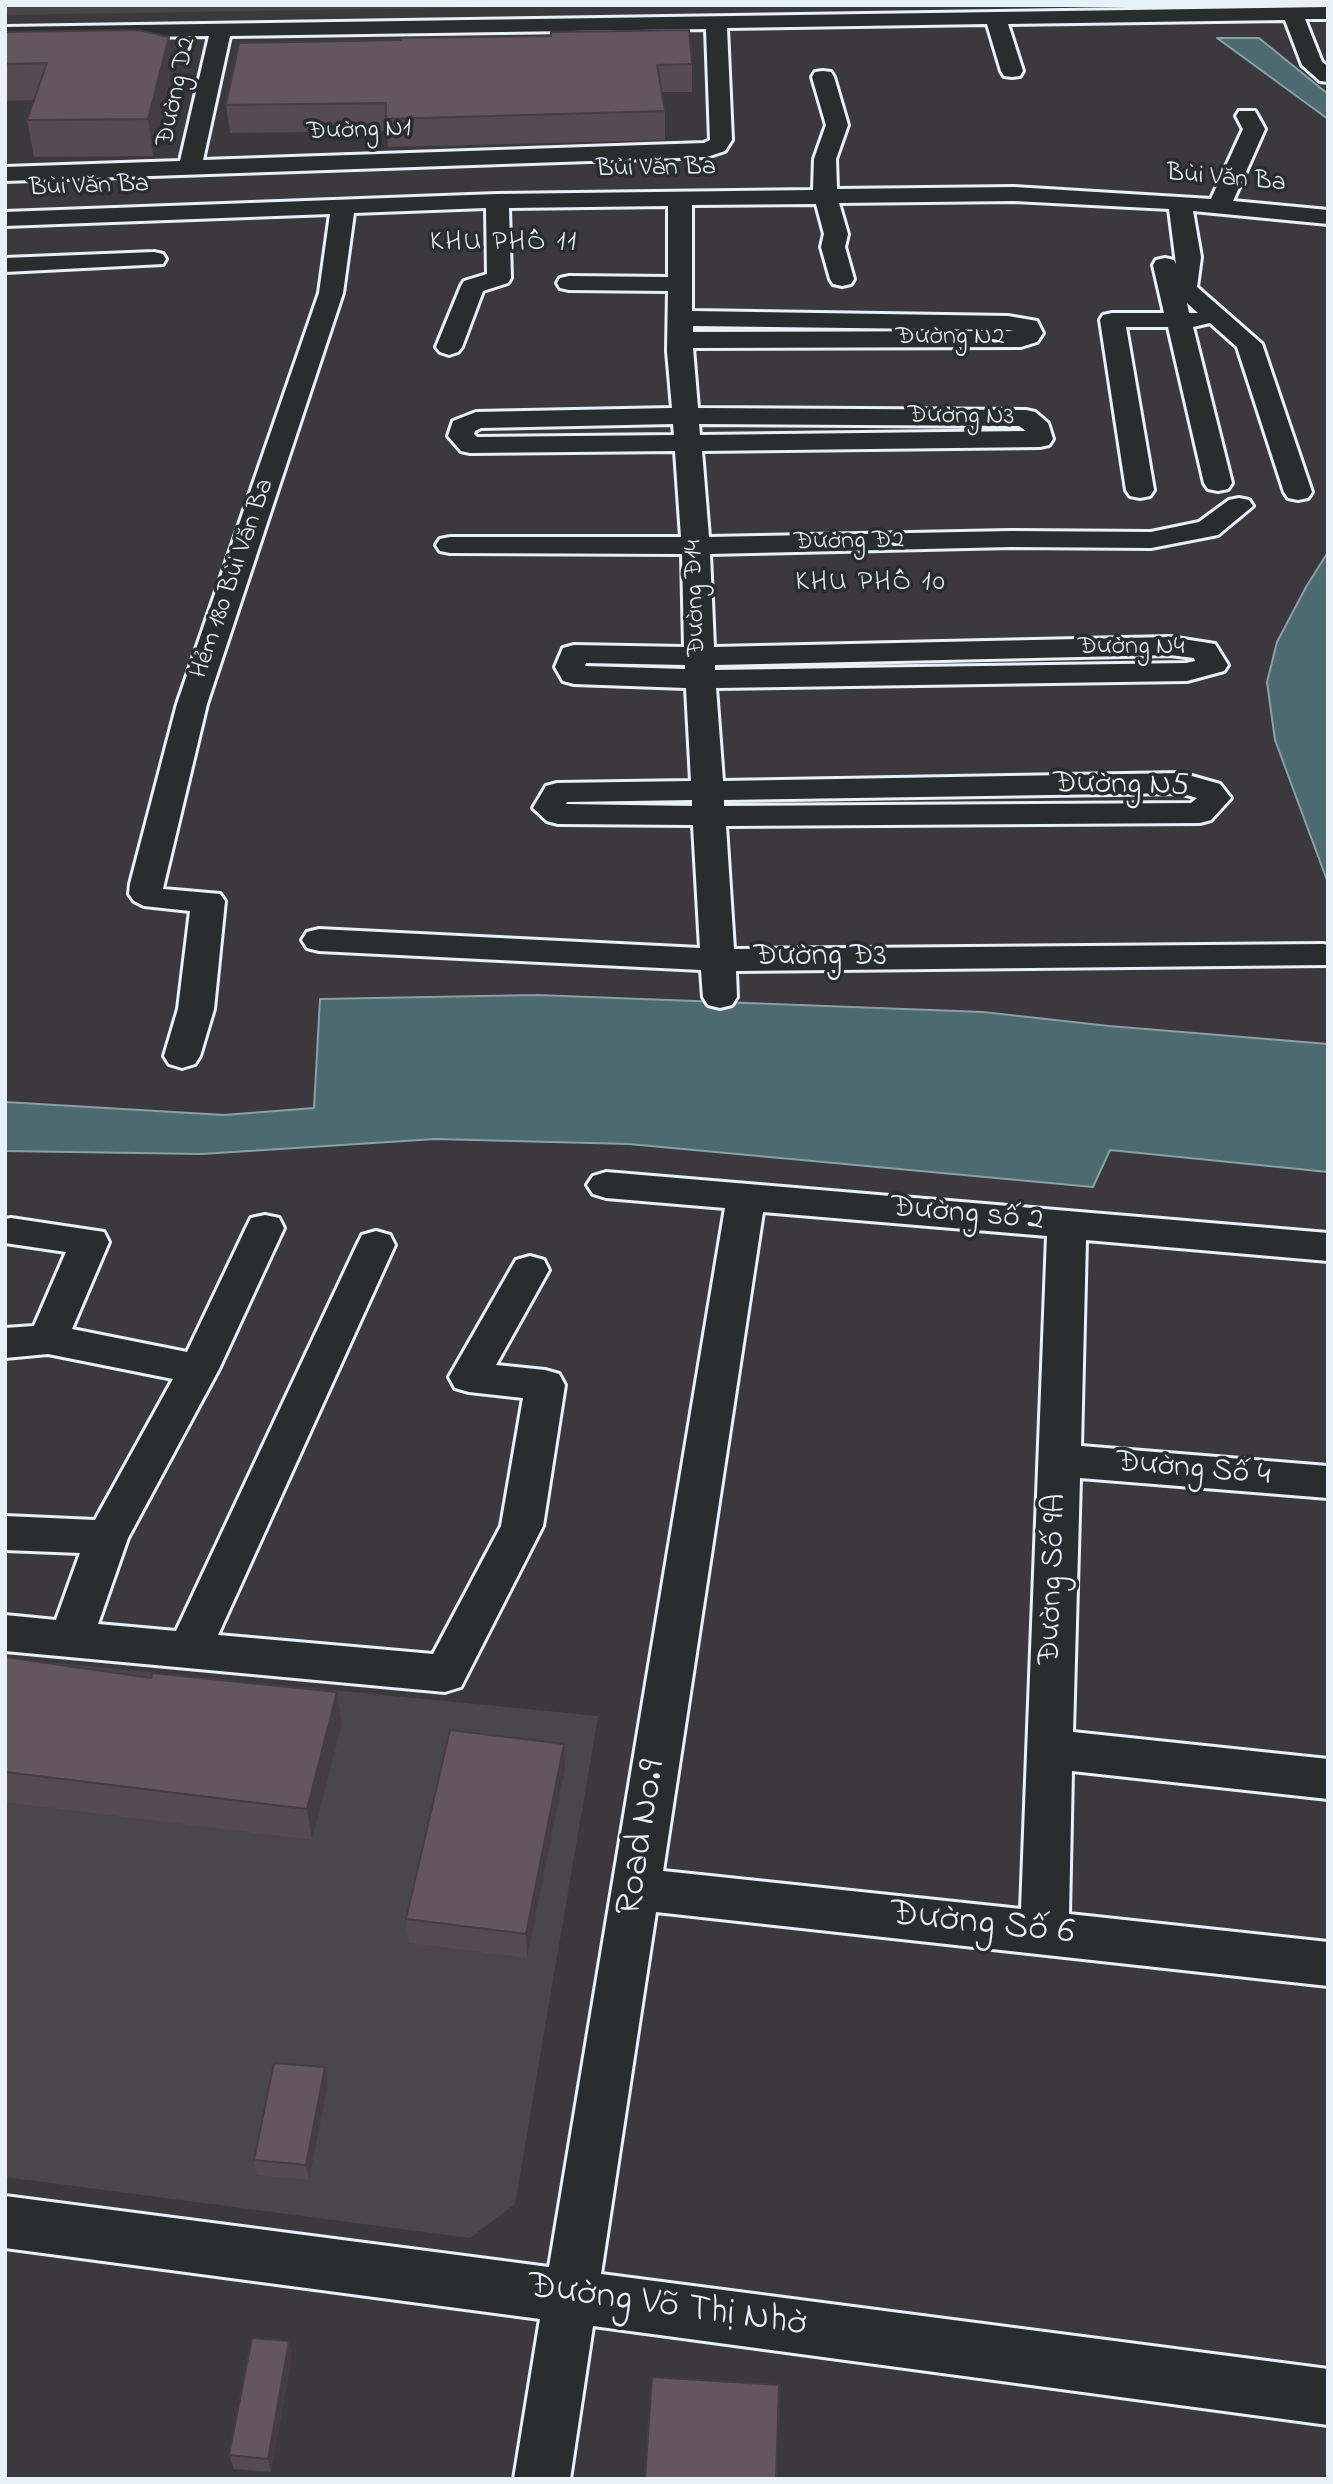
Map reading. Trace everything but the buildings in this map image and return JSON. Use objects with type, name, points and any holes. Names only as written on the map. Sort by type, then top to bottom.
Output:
[{"type":"street","points":[[5,33],[1328,13]]},
{"type":"street","points":[[1293,14],[1313,65],[1328,76]]},
{"type":"street","points":[[996,19],[1013,71]]},
{"type":"street","name":"Đường N1","points":[[5,174],[695,151],[715,147],[721,140],[716,22]]},
{"type":"street","name":"Đường D2","points":[[190,168],[221,29]]},
{"type":"street","points":[[823,77],[837,125],[825,159],[825,195],[836,234],[833,247],[842,279]]},
{"type":"street","points":[[1219,207],[1254,129],[1247,116]]},
{"type":"street","name":"Bùi Văn Ba","points":[[5,219],[497,201],[1014,194],[1180,203],[1318,216]]},
{"type":"street","name":"Đường Đ14","points":[[680,198],[680,329],[685,430],[696,546],[700,667],[720,997]]},
{"type":"street","points":[[449,347],[473,286],[499,278],[497,201]]},
{"type":"street","points":[[1152,202],[1176,320],[1217,483]]},
{"type":"street","points":[[1180,203],[1189,257],[1185,289],[1249,344],[1298,492]]},
{"type":"street","name":"Hẻm 180 Bùi Văn Ba","points":[[182,1056],[195,1009],[209,904],[207,899],[156,899],[146,894],[147,884],[192,704],[331,293],[343,206]]},
{"type":"street","points":[[45,264],[54,218]]},
{"type":"street","points":[[5,265],[154,259]]},
{"type":"street","points":[[569,283],[680,284]]},
{"type":"street","points":[[1140,490],[1112,320],[1222,320]]},
{"type":"street","name":"Đường N2","points":[[1008,323],[1028,326],[1030,333],[1028,337],[1021,339],[680,329],[1008,323]]},
{"type":"street","name":"Đường N3","points":[[1026,418],[1040,429],[1040,439],[685,430],[1026,418]]},
{"type":"street","points":[[476,420],[685,430],[470,445],[460,436],[462,426],[476,420]]},
{"type":"street","name":"Đường Đ2","points":[[450,545],[696,546],[1011,539],[1151,540],[1208,529],[1239,506]]},
{"type":"street","name":"Đường N4","points":[[1170,646],[1203,650],[1213,664],[1187,672],[700,667],[1170,646]]},
{"type":"street","name":"Đường N5","points":[[1181,783],[1209,791],[1215,798],[1200,813],[708,804],[1181,783]]},
{"type":"street","name":"Đường Đ3","points":[[319,940],[718,960],[1323,954]]},
{"type":"street","name":"Đường số 2","points":[[606,1185],[1328,1247]]},
{"type":"street","name":"Road No.9","points":[[542,2479],[747,1197]]},
{"type":"street","name":"Đường Số 9A","points":[[1044,1933],[1066,1225]]},
{"type":"street","points":[[71,1639],[107,1537],[199,1369],[265,1228]]},
{"type":"street","points":[[11,1231],[90,1242],[48,1339]]},
{"type":"street","points":[[189,1650],[376,1245]]},
{"type":"street","points":[[5,1633],[445,1674],[522,1526],[545,1385],[469,1377],[530,1270]]},
{"type":"street","points":[[5,1343],[48,1339],[199,1369]]},
{"type":"street","name":"Đường Số 4","points":[[1059,1460],[1328,1482]]},
{"type":"street","points":[[5,1533],[107,1537]]},
{"type":"street","points":[[1050,1749],[1328,1779]]},
{"type":"street","name":"Đường Số 6","points":[[636,1889],[1328,1964]]},
{"type":"street","name":"Đường Võ Thị Nhờ","points":[[5,2222],[1328,2397]]},
{"type":"shaded area","points":[[5,5],[627,5],[5,15]]},
{"type":"shaded area","points":[[5,1658],[598,1716],[515,2204],[470,2238],[5,2177]]},
{"type":"water","points":[[1217,38],[1259,38],[1328,94],[1328,119]]},
{"type":"water","points":[[1328,552],[1328,883],[1275,740],[1267,682],[1277,642]]},
{"type":"water","points":[[537,995],[983,1012],[1109,1026],[1328,1044],[1328,1172],[1110,1150],[1093,1187],[629,1144],[435,1139],[202,1154],[5,1151],[5,1102],[224,1115],[314,1108],[320,999]]},
{"type":"district","name":"KHU PHỐ 11","points":[[504,244]]},
{"type":"district","name":"KHU PHỐ 10","points":[[871,584]]}]
